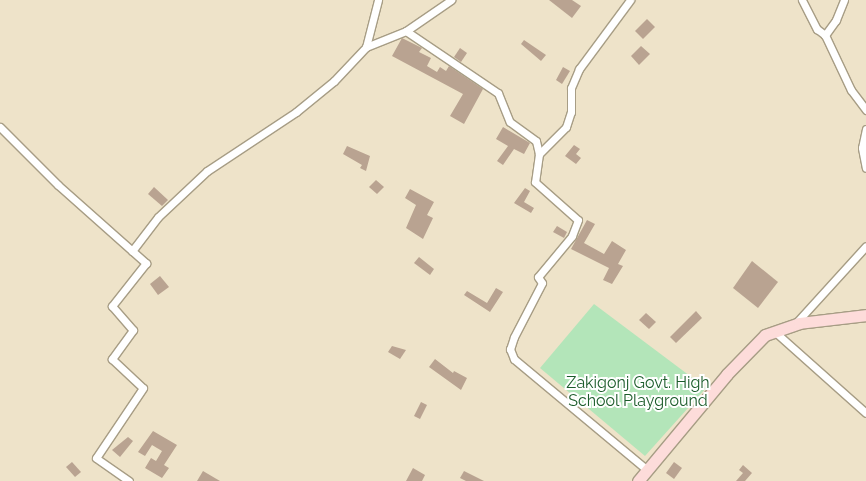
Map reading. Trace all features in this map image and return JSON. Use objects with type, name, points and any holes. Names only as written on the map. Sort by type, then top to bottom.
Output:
[{"type":"main road","points":[[638,481],[727,374],[766,335],[795,324],[866,314]]},
{"type":"street","points":[[366,47],[378,0]]},
{"type":"street","points":[[132,251],[158,217],[200,177],[296,112],[334,81],[366,47],[406,31],[451,0]]},
{"type":"street","points":[[539,154],[566,127],[571,112],[571,88],[579,69],[630,0]]},
{"type":"street","points":[[802,0],[817,29],[825,35],[851,90],[866,110]]},
{"type":"street","points":[[825,35],[836,20],[844,0]]},
{"type":"street","points":[[406,31],[498,93],[510,122],[536,141],[539,154],[535,182],[578,220],[572,236],[538,277],[542,282],[510,349],[514,359],[526,371],[647,470]]},
{"type":"street","points":[[0,127],[58,185],[146,263],[113,303],[113,309],[133,330],[112,359],[143,388],[96,458],[128,481]]},
{"type":"street","points":[[866,129],[862,148],[866,168]]},
{"type":"street","points":[[795,324],[866,246]]},
{"type":"street","points":[[774,331],[866,413]]},
{"type":"green space","name":"Zakigonj Govt. High School Playground","points":[[594,304],[706,388],[645,456],[540,368]]},
{"type":"building","points":[[549,0],[572,0],[581,6],[572,18]]},
{"type":"building","points":[[647,19],[655,27],[643,39],[635,31]]},
{"type":"building","points":[[402,38],[422,48],[419,52],[431,58],[427,66],[437,72],[440,67],[446,71],[449,66],[483,89],[464,124],[450,116],[463,94],[392,56]]},
{"type":"building","points":[[524,40],[546,55],[541,61],[521,44]]},
{"type":"building","points":[[641,46],[650,54],[639,65],[631,56]]},
{"type":"building","points":[[460,48],[467,53],[461,62],[454,57]]},
{"type":"building","points":[[563,67],[570,71],[562,84],[556,80]]},
{"type":"building","points":[[503,127],[530,143],[524,154],[514,149],[503,165],[497,161],[508,146],[496,139]]},
{"type":"building","points":[[574,145],[580,149],[576,154],[581,158],[576,164],[565,156]]},
{"type":"building","points":[[347,146],[370,156],[366,171],[360,168],[362,165],[343,154]]},
{"type":"building","points":[[376,180],[384,187],[377,194],[369,187]]},
{"type":"building","points":[[154,187],[168,200],[162,206],[148,194]]},
{"type":"building","points":[[525,188],[530,191],[524,202],[534,208],[531,213],[514,203]]},
{"type":"building","points":[[410,189],[434,202],[427,215],[433,218],[423,239],[406,228],[416,205],[405,198]]},
{"type":"building","points":[[587,220],[595,224],[584,243],[604,254],[612,241],[626,250],[618,264],[623,266],[612,284],[603,280],[609,268],[571,249]]},
{"type":"building","points":[[557,226],[567,232],[564,238],[553,232]]},
{"type":"building","points":[[419,257],[434,269],[430,275],[414,263]]},
{"type":"building","points":[[752,261],[778,282],[758,308],[733,288]]},
{"type":"building","points":[[160,276],[169,287],[158,295],[150,284]]},
{"type":"building","points":[[496,288],[503,292],[490,312],[464,295],[467,291],[487,303]]},
{"type":"building","points":[[696,311],[702,318],[676,343],[670,337]]},
{"type":"building","points":[[646,313],[656,322],[649,329],[639,320]]},
{"type":"building","points":[[392,346],[406,350],[400,359],[388,352]]},
{"type":"building","points":[[435,359],[453,373],[454,371],[467,378],[461,390],[429,367]]},
{"type":"building","points":[[421,402],[427,405],[420,419],[414,416]]},
{"type":"building","points":[[153,431],[177,445],[164,465],[169,468],[162,478],[145,468],[151,458],[156,461],[162,451],[152,445],[145,456],[138,452]]},
{"type":"building","points":[[128,437],[133,441],[120,457],[112,450]]},
{"type":"building","points":[[72,462],[81,472],[75,477],[66,467]]},
{"type":"building","points":[[674,462],[682,468],[674,479],[666,473]]},
{"type":"building","points":[[743,465],[752,473],[745,481],[736,481],[743,473],[739,470]]},
{"type":"building","points":[[413,468],[425,475],[422,481],[406,481]]},
{"type":"building","points":[[203,471],[220,481],[197,481]]},
{"type":"building","points":[[464,471],[484,481],[466,481],[460,478]]}]
